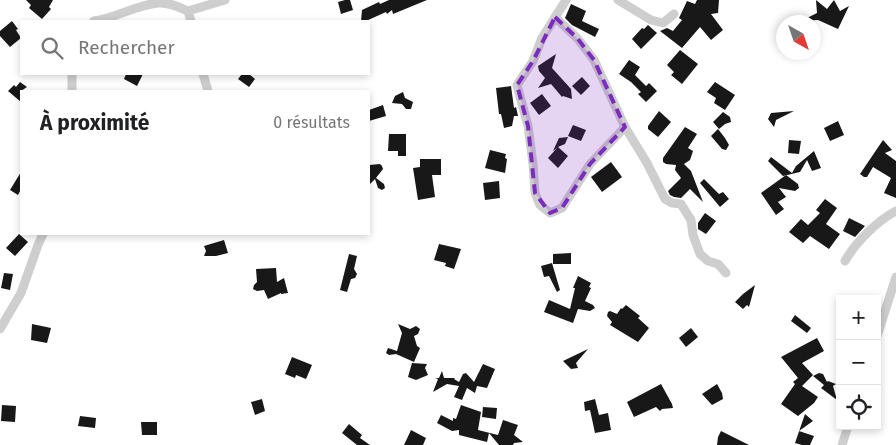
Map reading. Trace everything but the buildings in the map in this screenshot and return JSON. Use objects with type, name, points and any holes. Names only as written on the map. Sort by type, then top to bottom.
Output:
[{"type":"street","points":[[188,11],[225,0]]},
{"type":"street","points":[[566,0],[542,38],[533,61],[517,85],[528,126],[535,193],[540,205],[550,213],[562,208],[590,164],[625,127]]},
{"type":"street","points":[[618,0],[651,20],[663,23],[674,14]]},
{"type":"street","points":[[104,20],[159,3],[176,3],[188,11],[191,20]]},
{"type":"street","points":[[555,17],[578,39],[594,60],[625,127],[647,163],[665,199],[672,203],[681,204],[691,220],[693,235],[700,254],[708,261],[718,264],[726,273]]},
{"type":"street","points":[[72,75],[72,90]]},
{"type":"street","points":[[203,75],[208,90]]},
{"type":"street","points":[[845,261],[852,248],[896,211]]},
{"type":"street","points":[[0,329],[21,293],[43,235]]},
{"type":"street","points":[[881,324],[896,277]]},
{"type":"street","points":[[842,445],[847,430]]},
{"type":"highlighted area","points":[[555,17],[578,39],[594,60],[625,127],[590,164],[562,208],[550,213],[535,193],[528,126],[517,85],[533,61]]}]
